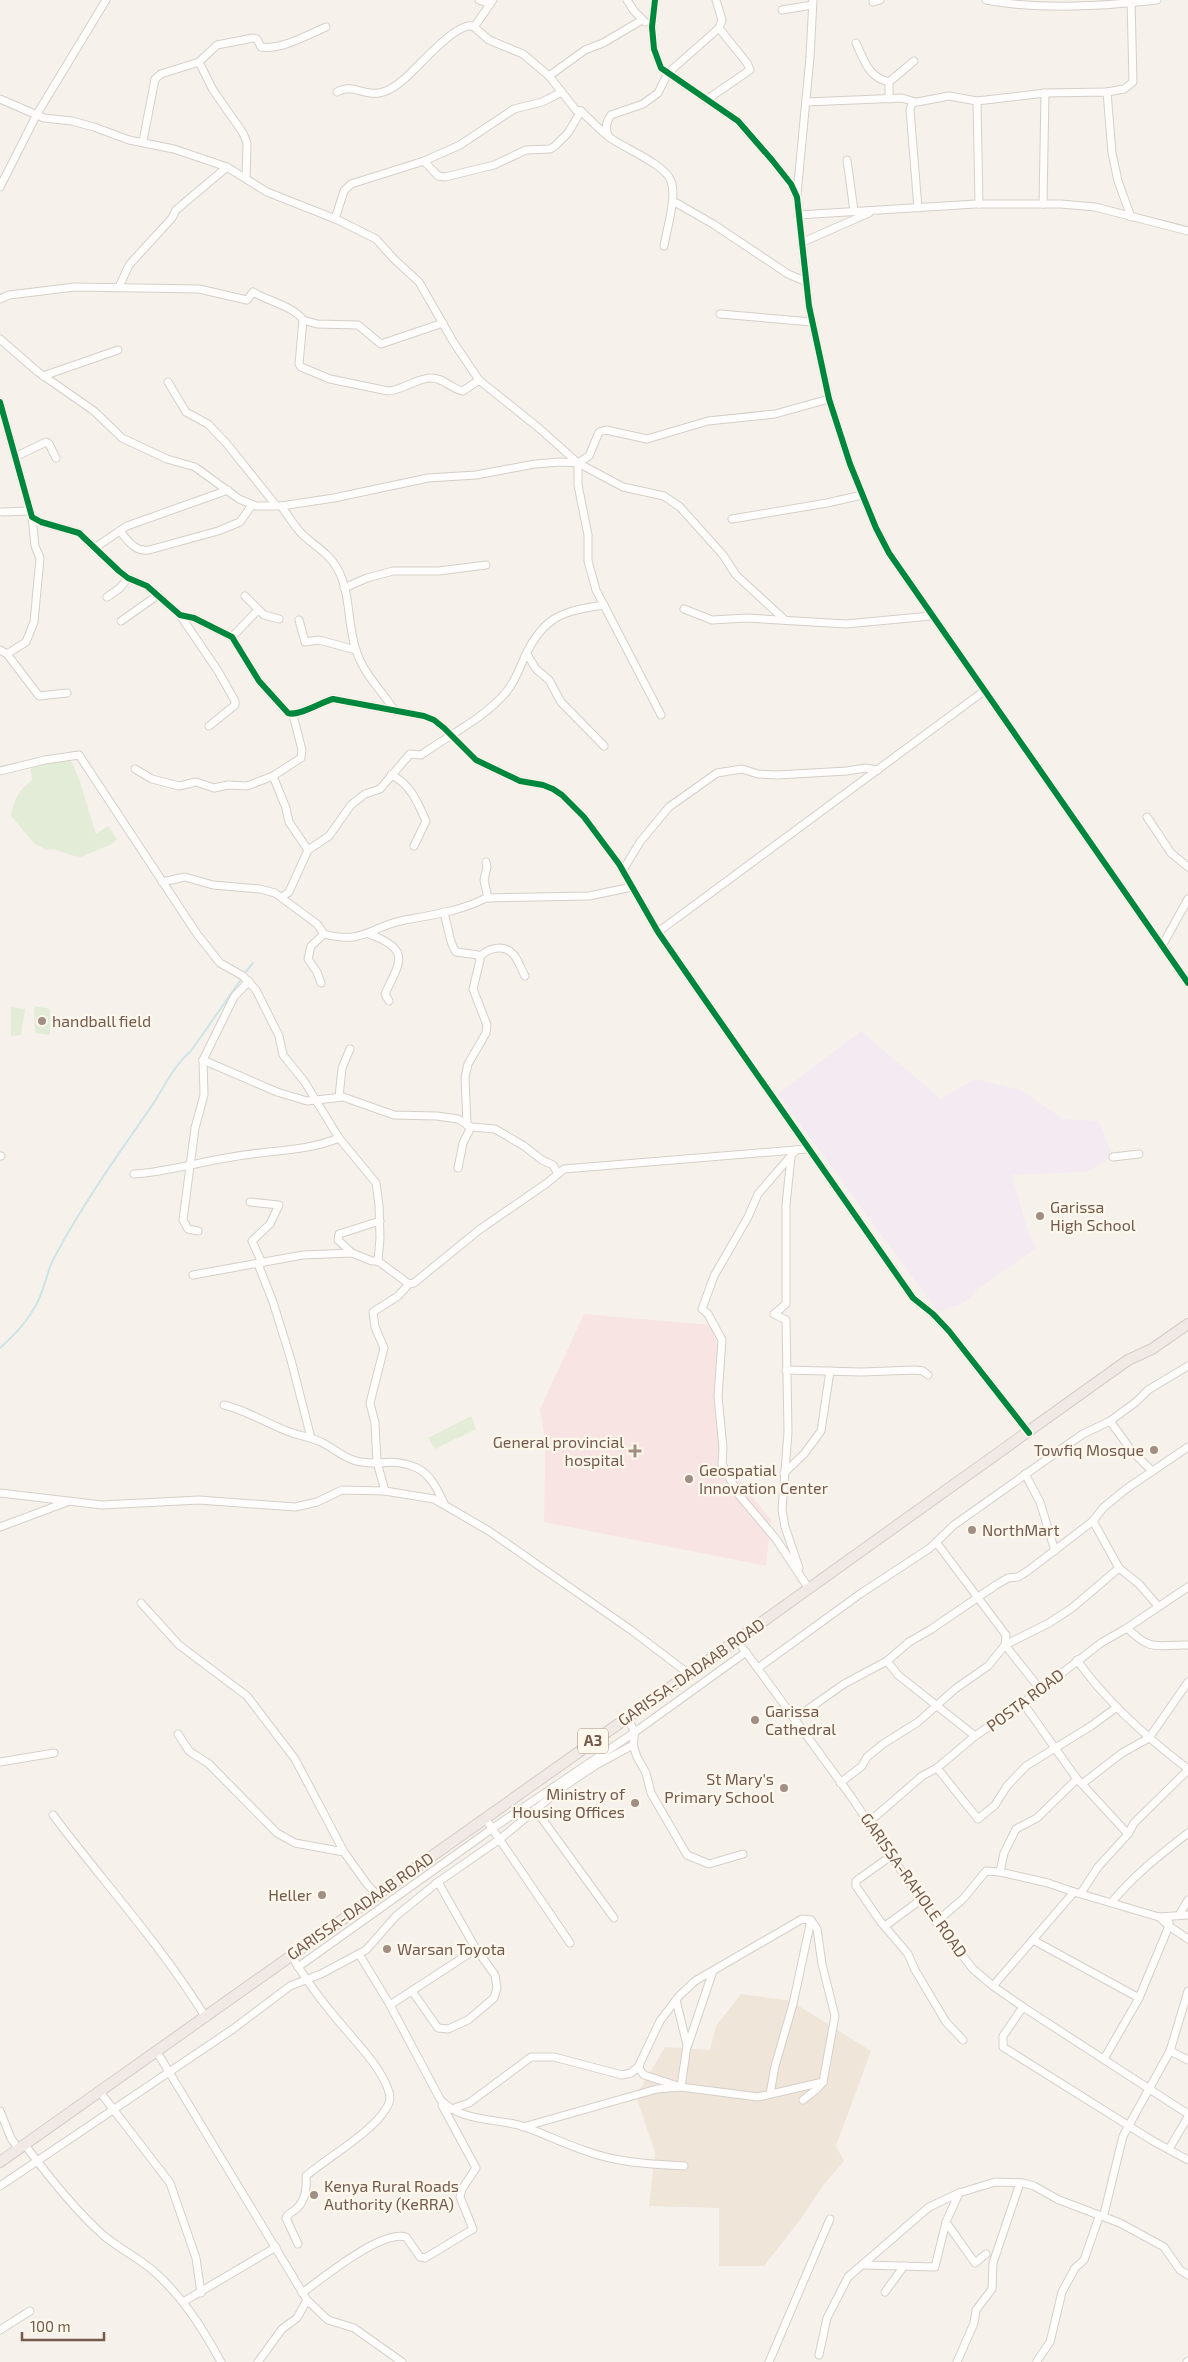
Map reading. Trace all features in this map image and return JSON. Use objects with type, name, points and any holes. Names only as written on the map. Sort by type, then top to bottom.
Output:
[{"type":"highway","name":"GARISSA-DADAAB ROAD","points":[[0,2162],[206,2018],[376,1895],[1029,1433],[1128,1360],[1152,1349],[1188,1324]]},
{"type":"street","points":[[0,187],[37,114],[68,66],[106,0]]},
{"type":"street","points":[[474,27],[492,2],[479,0]]},
{"type":"street","points":[[627,0],[642,20],[652,27]]},
{"type":"street","points":[[655,0],[652,27],[654,49],[661,68],[706,100],[724,110],[754,138],[791,184],[797,197]]},
{"type":"street","points":[[609,137],[606,132],[606,126],[611,115],[643,104],[654,97],[662,89],[668,72],[719,28],[722,20],[716,0]]},
{"type":"street","points":[[986,0],[1014,6],[1157,0]]},
{"type":"street","points":[[782,10],[813,2],[806,102],[797,182],[798,215],[812,322],[829,399],[862,495],[889,553],[931,616],[1188,983]]},
{"type":"street","points":[[806,102],[902,98],[915,102],[949,96],[977,101],[1045,93],[1107,92],[1124,89],[1133,82],[1131,2]]},
{"type":"street","points":[[549,76],[585,50],[603,44],[642,20]]},
{"type":"street","points":[[337,92],[347,88],[378,94],[386,91],[404,79],[434,49],[451,36],[468,25],[474,27],[489,40],[523,54],[549,76],[576,110],[581,111],[609,137],[657,166],[668,175],[672,182],[672,201],[664,246]]},
{"type":"street","points":[[142,141],[155,79],[161,74],[199,62],[217,45],[253,38],[257,39],[261,47],[276,46],[326,27]]},
{"type":"street","points":[[706,100],[750,70],[747,63],[719,28]]},
{"type":"street","points":[[856,43],[869,71],[880,80],[889,82]]},
{"type":"street","points":[[888,98],[889,82],[914,61]]},
{"type":"street","points":[[199,62],[213,90],[243,133],[247,143],[246,178]]},
{"type":"street","points":[[335,219],[344,190],[351,184],[424,161],[460,145],[514,108],[542,102],[562,92]]},
{"type":"street","points":[[1107,92],[1112,154],[1118,181],[1131,216]]},
{"type":"street","points":[[1043,204],[1045,93]]},
{"type":"street","points":[[0,99],[44,118],[72,121],[129,140],[142,141],[174,149],[227,167],[267,192],[335,219],[376,239],[419,282],[479,380],[540,429],[578,463],[623,487],[664,496],[680,507],[723,555],[736,575],[786,620]]},
{"type":"street","points":[[977,101],[979,204]]},
{"type":"street","points":[[915,102],[912,103],[910,110],[918,208]]},
{"type":"street","points":[[424,161],[438,176],[445,177],[494,165],[526,150],[550,149],[562,140],[581,111]]},
{"type":"street","points":[[847,160],[854,211]]},
{"type":"street","points":[[119,287],[129,265],[172,218],[176,210],[227,167]]},
{"type":"street","points":[[672,201],[713,224],[788,274],[807,282]]},
{"type":"street","points":[[798,215],[979,204],[1043,204],[1096,207],[1188,231]]},
{"type":"street","points":[[803,242],[876,210]]},
{"type":"street","points":[[0,298],[9,295],[75,287],[199,289],[247,300],[253,292],[267,301],[297,311],[303,320],[299,364],[301,367],[330,380],[388,391],[432,377],[463,391],[479,380]]},
{"type":"street","points":[[720,314],[812,322]]},
{"type":"street","points":[[303,320],[317,324],[358,325],[375,341],[384,344],[399,336],[426,330],[443,323]]},
{"type":"street","points":[[0,339],[43,376],[94,411],[122,438],[167,459],[195,467],[252,505],[278,505],[334,498],[428,478],[476,475],[495,470],[560,462],[578,463],[589,456],[599,432],[606,430],[647,439],[708,421],[776,414],[829,399]]},
{"type":"street","points":[[43,376],[118,350]]},
{"type":"street","points":[[168,382],[186,412],[208,424],[215,431],[300,532],[332,560],[338,570],[344,588],[349,625],[363,669],[379,686],[395,711]]},
{"type":"street","points":[[0,402],[31,514],[35,546],[40,558],[34,622],[29,638],[7,654]]},
{"type":"street","points":[[15,457],[46,442],[56,458]]},
{"type":"street","points":[[578,463],[578,485],[588,535],[590,575],[661,715]]},
{"type":"street","points":[[96,547],[120,531],[141,521],[228,490]]},
{"type":"street","points":[[732,519],[827,503],[862,495]]},
{"type":"street","points":[[120,531],[130,545],[144,551],[240,522],[252,505]]},
{"type":"street","points":[[2,512],[31,514],[40,522],[79,533],[128,578],[139,582],[158,595],[180,616],[214,664],[235,701],[235,705],[209,726]]},
{"type":"street","points":[[344,588],[367,578],[393,571],[439,571],[486,565]]},
{"type":"street","points":[[107,597],[120,588],[128,578]]},
{"type":"street","points":[[121,620],[158,595]]},
{"type":"street","points":[[245,596],[258,610],[279,619]]},
{"type":"street","points":[[282,897],[289,892],[308,850],[329,836],[351,806],[365,794],[380,789],[410,754],[421,755],[477,717],[507,691],[526,654],[546,625],[557,616],[567,612],[604,605]]},
{"type":"street","points":[[684,609],[712,620],[786,620],[846,624],[931,616]]},
{"type":"street","points":[[232,636],[258,610]]},
{"type":"street","points":[[180,616],[194,618],[232,636],[244,653],[259,681],[288,713],[293,715]]},
{"type":"street","points":[[299,620],[305,642],[319,640],[356,650]]},
{"type":"street","points":[[0,650],[7,654],[39,696],[67,693]]},
{"type":"street","points":[[526,654],[536,669],[549,680],[561,702],[604,746]]},
{"type":"street","points":[[658,932],[984,691]]},
{"type":"street","points":[[293,715],[322,701],[333,699],[424,716],[434,720],[476,760],[520,781],[543,785],[562,795],[584,817],[623,870],[658,932],[913,1298],[934,1314],[949,1331],[1029,1433]]},
{"type":"street","points":[[135,769],[152,779],[179,786],[196,782],[214,788],[228,785],[247,786],[272,776],[301,758],[302,750],[293,715]]},
{"type":"street","points":[[0,771],[44,760],[79,755],[197,934],[220,963],[249,981],[263,1002],[279,1036],[283,1055],[317,1100],[339,1138],[376,1183],[380,1221],[378,1260]]},
{"type":"street","points":[[623,870],[640,842],[669,807],[717,773],[742,769],[758,774],[777,775],[847,771],[865,768],[878,770]]},
{"type":"street","points":[[391,775],[399,779],[415,796],[426,821],[414,846]]},
{"type":"street","points":[[272,776],[286,808],[289,822],[308,850]]},
{"type":"street","points":[[1147,817],[1171,853],[1188,868]]},
{"type":"street","points":[[486,862],[488,866],[484,880],[488,898]]},
{"type":"street","points":[[162,882],[185,877],[213,885],[260,889],[282,897],[317,924],[324,934],[341,938],[369,934],[404,920],[425,917],[472,905],[488,898],[589,896],[632,887]]},
{"type":"street","points":[[1162,946],[1188,899]]},
{"type":"street","points":[[443,912],[448,923],[452,947],[456,952],[480,957]]},
{"type":"street","points":[[321,983],[317,972],[308,960],[311,946],[324,934]]},
{"type":"street","points":[[369,934],[392,947],[399,955],[399,966],[385,994],[389,1001]]},
{"type":"street","points":[[458,1168],[469,1126],[465,1077],[468,1064],[486,1033],[487,1025],[474,989],[480,957],[487,950],[495,948],[505,949],[514,954],[525,976]]},
{"type":"street","points":[[198,1231],[188,1229],[183,1220],[195,1128],[204,1095],[203,1060],[234,997],[249,981]]},
{"type":"street","points":[[339,1097],[342,1068],[350,1049]]},
{"type":"street","points":[[203,1060],[276,1092],[307,1101],[339,1097],[394,1115],[437,1116],[458,1119],[469,1126],[494,1129],[553,1165],[558,1174]]},
{"type":"street","points":[[134,1174],[157,1173],[189,1165],[309,1146],[339,1138]]},
{"type":"street","points":[[385,1491],[377,1462],[375,1423],[370,1403],[384,1348],[375,1327],[373,1312],[398,1296],[408,1284],[414,1283],[479,1230],[564,1169],[807,1148]]},
{"type":"street","points":[[796,1150],[758,1194],[748,1218],[714,1276],[702,1309],[708,1314],[722,1340],[723,1350],[718,1396],[723,1448],[722,1464],[739,1496],[776,1539],[809,1589]]},
{"type":"street","points":[[1114,1157],[1139,1154]]},
{"type":"street","points":[[791,1157],[786,1205],[786,1304],[774,1314],[786,1320],[788,1432],[782,1510],[785,1527],[800,1573]]},
{"type":"street","points":[[250,1202],[279,1205],[270,1224],[252,1241],[291,1360],[311,1438]]},
{"type":"street","points":[[378,1260],[372,1262],[352,1252],[338,1240],[339,1234],[380,1221]]},
{"type":"street","points":[[193,1275],[303,1255],[352,1252]]},
{"type":"street","points":[[378,1260],[408,1284]]},
{"type":"street","points":[[758,1668],[936,1542],[954,1525],[1025,1474],[1083,1434],[1110,1421],[1136,1402],[1148,1390],[1188,1366]]},
{"type":"street","points":[[786,1370],[891,1372],[916,1370],[923,1371],[928,1376]]},
{"type":"street","points":[[784,1473],[804,1454],[821,1431],[830,1371]]},
{"type":"street","points":[[224,1405],[238,1408],[288,1432],[311,1438],[361,1463],[399,1461],[428,1475],[444,1503]]},
{"type":"street","points":[[1110,1421],[1131,1450],[1152,1471]]},
{"type":"street","points":[[794,1719],[844,1684],[887,1660],[915,1638],[1008,1578],[1018,1576],[1055,1551],[1093,1521],[1103,1508],[1188,1446]]},
{"type":"street","points":[[1025,1474],[1040,1502],[1055,1551]]},
{"type":"street","points":[[0,1493],[102,1505],[199,1500],[295,1507],[317,1502],[342,1490],[385,1491],[434,1499],[444,1503],[489,1531],[631,1630],[688,1674]]},
{"type":"street","points":[[0,1527],[68,1502]]},
{"type":"street","points":[[1093,1521],[1119,1568],[1132,1578],[1158,1606]]},
{"type":"street","points":[[936,1542],[1006,1635],[1005,1645],[1040,1688]]},
{"type":"street","points":[[840,1783],[862,1766],[867,1757],[883,1744],[918,1722],[967,1679],[988,1666],[1005,1645],[1050,1623],[1072,1608],[1119,1568]]},
{"type":"street","name":"POSTA ROAD","points":[[868,1822],[922,1776],[937,1768],[975,1736],[1023,1704],[1040,1688],[1101,1642],[1127,1628],[1188,1586]]},
{"type":"street","points":[[140,1603],[180,1645],[247,1696],[295,1759],[344,1852],[376,1895]]},
{"type":"street","points":[[1127,1628],[1140,1641],[1152,1647],[1188,1645]]},
{"type":"street","name":"GARISSA-RAHOLE ROAD","points":[[737,1640],[868,1822],[936,1922],[973,1968],[992,1986],[1188,2116]]},
{"type":"street","points":[[298,1967],[493,1828],[636,1732],[746,1652]]},
{"type":"street","points":[[887,1660],[898,1675],[975,1736]]},
{"type":"street","points":[[992,1986],[1077,1893],[1128,1834],[1141,1815],[1188,1769],[1149,1738],[1117,1706],[1078,1660]]},
{"type":"street","points":[[1000,1872],[1004,1853],[1016,1829],[1037,1818],[1080,1781],[1122,1753],[1149,1738],[1188,1682]]},
{"type":"street","points":[[1023,1704],[1080,1781],[1128,1834]]},
{"type":"street","points":[[937,1768],[978,1820],[994,1805],[1007,1786],[1026,1766],[1117,1706]]},
{"type":"street","points":[[627,1718],[636,1732],[633,1745],[637,1758],[646,1773],[652,1793],[687,1855],[709,1864],[743,1854]]},
{"type":"street","points":[[178,1734],[189,1751],[209,1764],[277,1833],[295,1843],[344,1852]]},
{"type":"street","points":[[0,2186],[290,1986],[366,1950],[396,1916],[438,1882],[500,1839],[535,1809],[596,1765],[633,1745]]},
{"type":"street","points":[[0,1762],[54,1753]]},
{"type":"street","points":[[535,1809],[614,1918]]},
{"type":"street","points":[[54,1815],[161,1953],[206,2018]]},
{"type":"street","points":[[485,1818],[570,1943]]},
{"type":"street","points":[[1111,1903],[1128,1882],[1150,1862],[1188,1833]]},
{"type":"street","points":[[891,1856],[856,1881],[859,1890],[884,1926],[908,1954],[915,1970],[946,2022],[963,2040]]},
{"type":"street","points":[[936,1922],[963,1899],[986,1871],[1000,1872],[1048,1883],[1159,1917],[1188,1915]]},
{"type":"street","points":[[412,1991],[438,2028],[448,2029],[468,2020],[494,1998],[497,1988],[495,1975],[476,1949],[438,1882]]},
{"type":"street","points":[[884,1926],[922,1900]]},
{"type":"street","points":[[1179,1915],[1188,1900]]},
{"type":"street","points":[[1159,1917],[1188,1939]]},
{"type":"street","points":[[1104,2059],[1139,1998],[1169,1926],[1170,1917]]},
{"type":"street","points":[[449,2110],[469,2103],[531,2058],[554,2057],[622,2075],[631,2073],[640,2066],[660,2021],[676,2000],[695,1981],[802,1919],[810,1920],[817,1929],[822,1964],[835,2016],[823,2082],[817,2090],[803,2100]]},
{"type":"street","points":[[770,2094],[775,2066],[793,2004],[810,1920]]},
{"type":"street","points":[[1033,1940],[1139,1998]]},
{"type":"street","points":[[390,2005],[476,1949]]},
{"type":"street","points":[[302,2292],[372,2244],[390,2236],[406,2237],[420,2257],[425,2258],[473,2228],[460,2197],[462,2189],[476,2168],[390,2005],[359,1954]]},
{"type":"street","points":[[292,1955],[298,1967],[369,2059],[390,2096],[388,2104],[379,2118],[306,2176],[307,2185],[304,2199],[286,2218],[298,2244]]},
{"type":"street","points":[[682,2087],[688,2045],[713,1971]]},
{"type":"street","points":[[1037,2362],[1050,2342],[1062,2292],[1075,2268],[1084,2260],[1099,2217],[1104,2214],[1116,2158],[1123,2136],[1170,2051],[1188,1991]]},
{"type":"street","points":[[676,2000],[688,2045]]},
{"type":"street","points":[[1023,2007],[1003,2036],[1003,2046],[1153,2141],[1188,2160]]},
{"type":"street","points":[[1170,2051],[1188,2060]]},
{"type":"street","points":[[157,2052],[210,2143],[307,2300],[328,2320],[354,2328],[402,2362]]},
{"type":"street","points":[[640,2066],[644,2074],[682,2087],[732,2095],[758,2097],[823,2082]]},
{"type":"street","points":[[523,2127],[657,2089],[682,2087]]},
{"type":"street","points":[[100,2092],[170,2183],[196,2258],[201,2293]]},
{"type":"street","points":[[440,2100],[449,2110],[472,2117],[523,2127],[587,2152],[628,2163],[684,2166]]},
{"type":"street","points":[[0,2111],[11,2138],[37,2162],[90,2222],[105,2236],[150,2268],[183,2302],[201,2326],[221,2362]]},
{"type":"street","points":[[1169,2149],[1188,2116]]},
{"type":"street","points":[[819,2356],[827,2318],[848,2277],[929,2208],[959,2193],[995,2182],[1020,2183],[1034,2186],[1099,2217],[1120,2223],[1164,2247],[1180,2270],[1188,2274]]},
{"type":"street","points":[[957,2362],[972,2328],[976,2310],[986,2300],[992,2289],[993,2263],[1020,2183]]},
{"type":"street","points":[[864,2265],[934,2266],[946,2222],[959,2193]]},
{"type":"street","points":[[768,2362],[830,2219]]},
{"type":"street","points":[[946,2222],[975,2263],[986,2254]]},
{"type":"street","points":[[183,2302],[276,2247]]},
{"type":"street","points":[[885,2292],[904,2266]]},
{"type":"street","points":[[258,2362],[282,2329],[297,2318],[307,2300]]},
{"type":"street","points":[[0,2330],[30,2311]]},
{"type":"shaded area","points":[[861,1031],[941,1099],[974,1079],[1021,1090],[1063,1119],[1099,1121],[1113,1157],[1086,1172],[1012,1175],[1026,1225],[1036,1248],[978,1289],[961,1304],[938,1312],[778,1094]]},
{"type":"shaded area","name":"General provincial hospital","points":[[584,1314],[711,1325],[718,1347],[726,1463],[771,1520],[766,1566],[544,1522],[545,1439],[540,1409]]},
{"type":"shaded area","points":[[741,1994],[791,2001],[871,2051],[836,2146],[844,2161],[824,2184],[800,2220],[764,2266],[719,2266],[719,2208],[649,2206],[655,2152],[636,2096],[665,2047],[710,2050],[716,2026]]},
{"type":"green space","points":[[68,754],[79,779],[96,834],[108,826],[117,839],[112,844],[81,857],[54,849],[47,850],[35,844],[11,816],[18,795],[32,780],[30,760]]},
{"type":"green space","name":"handball field","points":[[34,1006],[50,1009],[50,1035],[35,1033]]},
{"type":"green space","name":"handball field","points":[[11,1007],[25,1009],[21,1035],[11,1036]]},
{"type":"green space","points":[[471,1416],[476,1429],[435,1449],[428,1438]]},
{"type":"waterway","points":[[244,974],[253,963]]},
{"type":"waterway","points":[[0,1348],[34,1310],[54,1258],[100,1181],[174,1070],[191,1051],[242,978]]},
{"type":"cycle path","points":[[655,0],[652,27],[654,49],[661,68],[738,121],[791,184],[797,197],[809,306],[829,399],[850,464],[876,528],[889,553],[1188,983]]},
{"type":"cycle path","points":[[0,402],[32,517],[41,522],[79,533],[119,571],[128,578],[147,586],[180,615],[194,618],[232,637],[259,681],[288,713],[298,713],[333,699],[424,716],[434,720],[444,728],[476,760],[520,781],[543,785],[553,789],[562,795],[584,817],[619,864],[658,932],[913,1298],[933,1314],[949,1331],[1029,1433]]},
{"type":"place","name":"handball field","points":[[42,1021]]},
{"type":"place","name":"Garissa High School","points":[[1040,1216]]},
{"type":"place","name":"Towfiq Mosque","points":[[1154,1450]]},
{"type":"place","name":"General provincial hospital","points":[[635,1451]]},
{"type":"place","name":"Geospatial Innovation Center","points":[[689,1479]]},
{"type":"place","name":"NorthMart","points":[[972,1530]]},
{"type":"place","name":"Garissa Cathedral","points":[[755,1720]]},
{"type":"place","name":"St Mary's Primary School","points":[[784,1788]]},
{"type":"place","name":"Ministry of Housing Offices","points":[[635,1803]]},
{"type":"place","name":"Heller","points":[[322,1895]]},
{"type":"place","name":"Warsan Toyota","points":[[387,1949]]},
{"type":"place","name":"Kenya Rural Roads Authority (KeRRA)","points":[[314,2195]]}]
